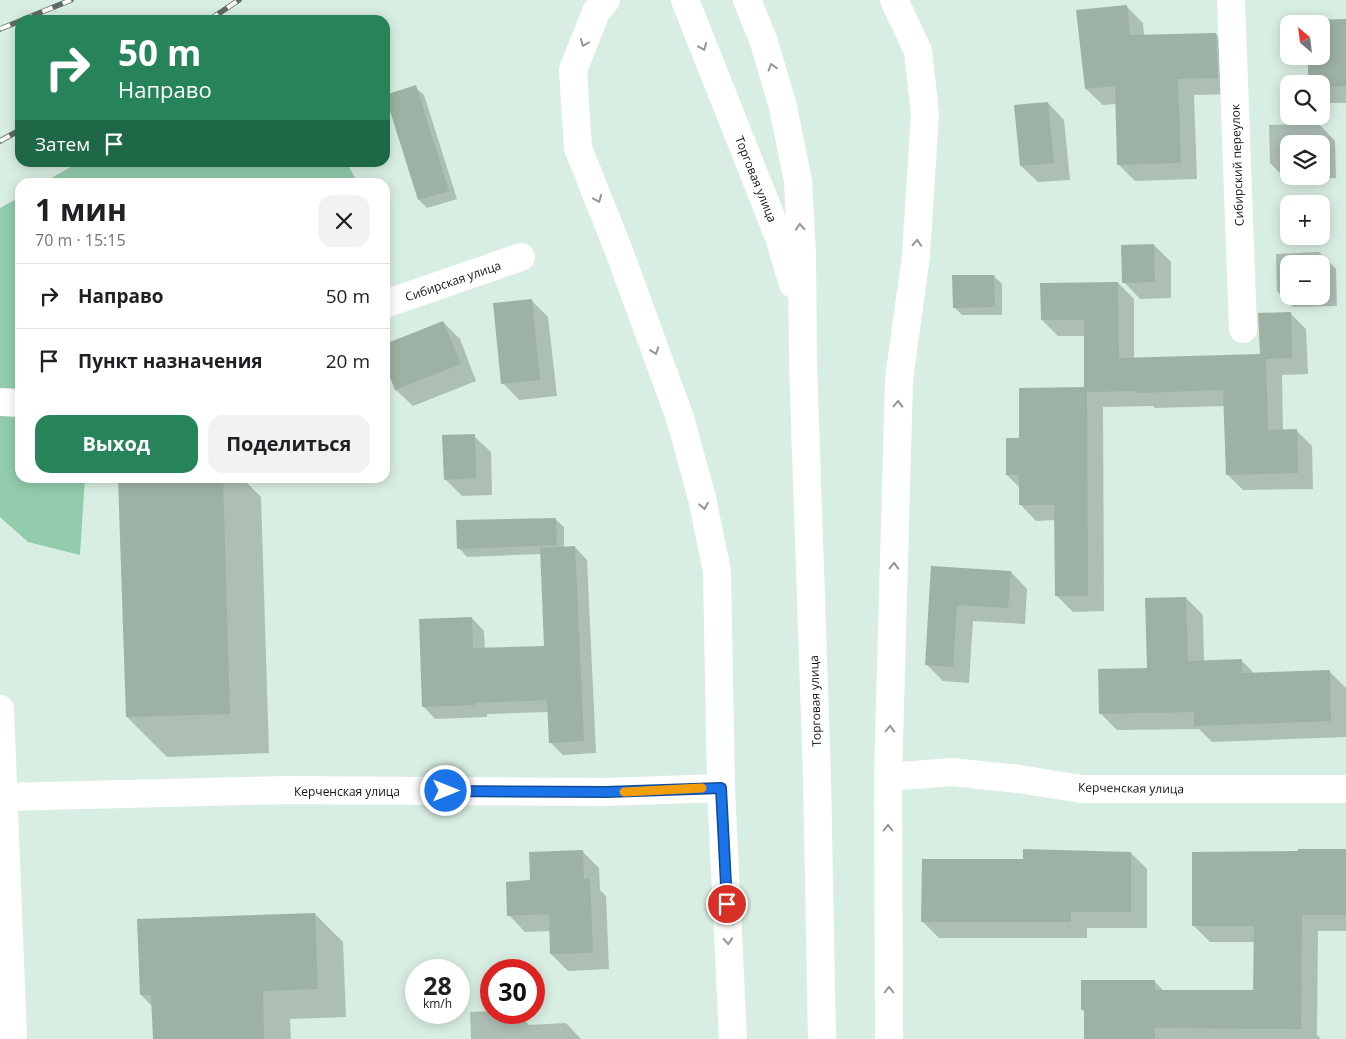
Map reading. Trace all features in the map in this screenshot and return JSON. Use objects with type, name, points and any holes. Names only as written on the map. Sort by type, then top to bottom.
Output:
[{"type":"street","points":[[606,0],[596,12],[573,70],[578,148],[619,251],[680,418],[702,498],[717,571],[721,788],[733,1039]]},
{"type":"street","name":"Торговая улица","points":[[747,0],[764,42],[784,107],[798,181],[802,254],[803,363],[817,767],[822,1039]]},
{"type":"street","points":[[889,1039],[888,777],[899,379],[916,256],[925,114],[918,51],[894,0]]},
{"type":"street","name":"Сибирский переулок","points":[[1231,0],[1242,329]]},
{"type":"street","name":"Торговая улица","points":[[685,1],[779,237],[794,290],[803,363]]},
{"type":"street","name":"Сибирская улица","points":[[390,302],[521,258]]},
{"type":"street","points":[[0,402],[15,403]]},
{"type":"street","points":[[0,709],[13,1039]]},
{"type":"street","name":"Керченская улица","points":[[888,777],[952,772],[1019,779],[1081,789],[1346,789]]},
{"type":"street","name":"Керченская улица","points":[[3,797],[276,790],[606,792],[721,788]]},
{"type":"green space","points":[[71,167],[349,167],[355,178],[51,178]]},
{"type":"green space","points":[[15,200],[15,483],[85,483],[80,555],[28,542],[0,517],[0,208]]},
{"type":"building","points":[[1127,5],[1130,35],[1216,33],[1218,78],[1178,79],[1181,163],[1117,165],[1115,86],[1085,89],[1076,10]]},
{"type":"building","points":[[1330,19],[1346,19],[1346,86],[1330,87],[1330,75],[1308,75],[1308,65],[1330,65]]},
{"type":"building","points":[[416,85],[449,191],[418,200],[390,111],[390,93]]},
{"type":"building","points":[[1048,102],[1054,163],[1020,166],[1014,105]]},
{"type":"building","points":[[1154,244],[1155,282],[1122,283],[1121,245]]},
{"type":"building","points":[[952,275],[994,275],[995,307],[953,308]]},
{"type":"building","points":[[1118,282],[1119,358],[1260,354],[1258,313],[1291,312],[1292,358],[1266,359],[1268,430],[1297,429],[1298,473],[1226,475],[1223,390],[1138,393],[1138,391],[1087,392],[1088,596],[1055,596],[1054,505],[1019,505],[1019,475],[1006,475],[1006,438],[1019,438],[1019,388],[1084,387],[1084,320],[1041,320],[1040,283]]},
{"type":"building","points":[[532,299],[540,380],[501,384],[493,303]]},
{"type":"building","points":[[443,321],[461,364],[395,390],[390,378],[390,342]]},
{"type":"building","points":[[475,434],[476,478],[444,480],[442,435]]},
{"type":"building","points":[[118,483],[223,483],[230,714],[126,717]]},
{"type":"building","points":[[556,518],[557,545],[457,549],[456,520]]},
{"type":"building","points":[[575,546],[584,741],[549,743],[547,700],[422,707],[419,619],[472,617],[473,648],[544,646],[540,548]]},
{"type":"building","points":[[931,566],[1011,571],[1008,608],[957,605],[953,667],[925,665]]},
{"type":"building","points":[[1186,597],[1188,661],[1242,659],[1242,673],[1330,670],[1331,721],[1194,726],[1194,712],[1099,714],[1098,669],[1147,668],[1145,598]]},
{"type":"building","points":[[1023,849],[1131,852],[1131,912],[1071,912],[1071,922],[921,922],[922,859],[1023,859]]},
{"type":"building","points":[[1298,849],[1346,849],[1346,915],[1302,915],[1301,1029],[1155,1028],[1155,1039],[1084,1039],[1084,1010],[1081,1010],[1081,980],[1155,980],[1155,990],[1253,990],[1254,926],[1192,926],[1192,852],[1298,851]]},
{"type":"building","points":[[583,850],[584,879],[590,878],[593,953],[550,954],[549,914],[507,916],[506,882],[530,880],[529,852]]},
{"type":"building","points":[[315,913],[318,989],[263,991],[264,1039],[153,1039],[151,995],[140,995],[137,919]]},
{"type":"railway","points":[[34,15],[71,0]]},
{"type":"railway","points":[[216,15],[239,0]]},
{"type":"railway","points":[[0,29],[15,23]]},
{"type":"railway","points":[[0,141],[15,133]]},
{"type":"slow traffic","points":[[624,792],[702,788]]},
{"type":"route","points":[[446,791],[606,792],[721,788],[727,904]]}]
